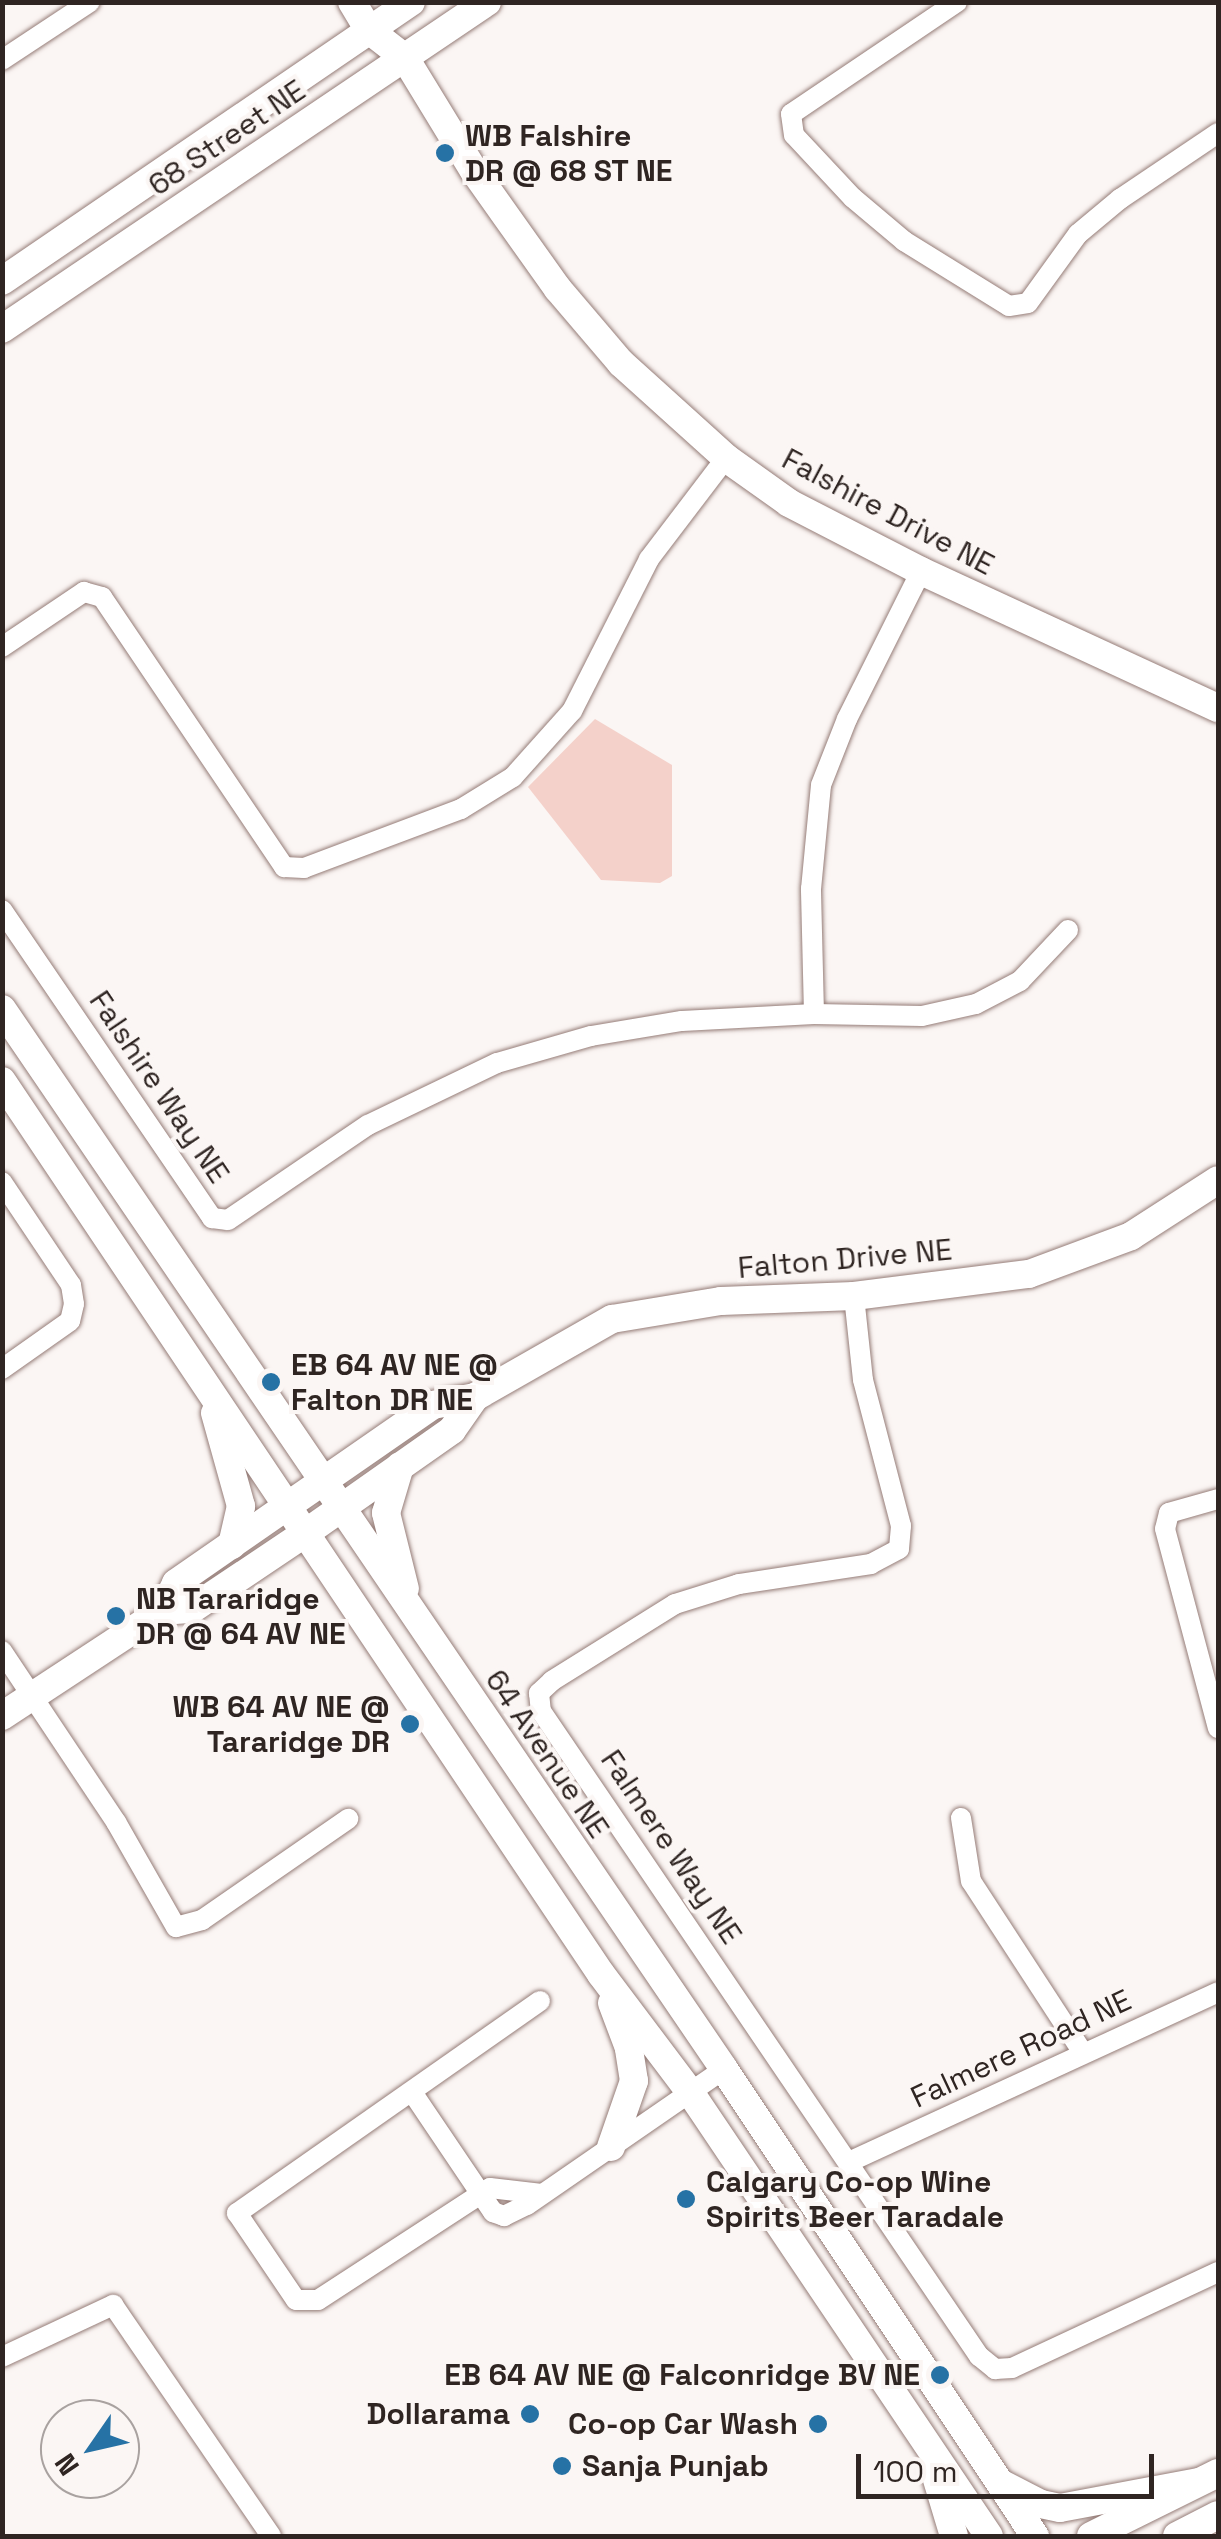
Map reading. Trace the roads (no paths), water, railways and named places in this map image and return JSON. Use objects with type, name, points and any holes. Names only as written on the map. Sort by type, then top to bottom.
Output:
[{"type":"main road","points":[[352,2],[369,30],[404,58]]},
{"type":"main road","name":"68 Street NE","points":[[2,329],[487,2]]},
{"type":"main road","points":[[399,6],[404,58]]},
{"type":"main road","name":"68 Street NE","points":[[2,281],[399,6]]},
{"type":"main road","name":"Falshire Drive NE","points":[[404,58],[474,172],[558,289],[621,363],[726,458],[788,503],[921,571],[1218,708]]},
{"type":"main road","name":"64 Avenue NE","points":[[2,1010],[724,2068],[1036,2536]]},
{"type":"main road","points":[[2,1082],[289,1504],[601,1974],[690,2092],[989,2536]]},
{"type":"main road","name":"Falton Drive NE","points":[[162,1611],[176,1583],[432,1405],[474,1396],[612,1319],[721,1301],[854,1296],[1029,1274],[1131,1236],[1218,1180]]},
{"type":"main road","points":[[203,1378],[239,1488],[240,1516],[232,1545]]},
{"type":"main road","name":"Falton Drive NE","points":[[162,1611],[192,1609],[307,1532],[452,1430],[474,1396]]},
{"type":"main road","points":[[400,1466],[388,1498],[387,1528],[414,1616]]},
{"type":"main road","points":[[2,1716],[162,1611]]},
{"type":"main road","points":[[601,1974],[629,2048],[634,2081],[611,2147]]},
{"type":"main road","points":[[927,2448],[954,2536]]},
{"type":"main road","points":[[998,2481],[1041,2504],[1060,2508],[1209,2477]]},
{"type":"main road","points":[[1091,2536],[1209,2477]]},
{"type":"main road","points":[[1177,2536],[1218,2515]]},
{"type":"street","points":[[2,60],[90,2]]},
{"type":"street","points":[[957,2],[791,114],[794,135],[853,198],[904,241],[1009,306],[1028,303],[1078,234],[1106,210],[1218,133]]},
{"type":"street","points":[[2,647],[84,592],[102,597],[284,867],[304,868],[461,809],[513,777],[572,711],[649,559],[726,458]]},
{"type":"street","points":[[814,1014],[811,889],[822,786],[848,718],[921,571]]},
{"type":"street","name":"Falshire Way NE","points":[[2,910],[212,1218],[228,1220],[368,1125],[498,1063],[591,1036],[682,1021],[814,1014],[922,1016],[976,1004],[1020,982],[1068,930]]},
{"type":"street","points":[[2,1182],[71,1285],[74,1304],[70,1321],[2,1369]]},
{"type":"street","name":"Falmere Way NE","points":[[854,1296],[863,1380],[901,1526],[900,1549],[872,1564],[738,1584],[675,1604],[538,1693],[541,1711],[979,2356],[995,2369],[1012,2368],[1218,2272]]},
{"type":"street","points":[[1218,1499],[1170,1512],[1165,1529],[1218,1728]]},
{"type":"street","points":[[2,1651],[116,1822],[176,1927],[202,1920],[348,1819]]},
{"type":"street","points":[[961,1818],[972,1881],[1083,2053]]},
{"type":"street","name":"Falmere Road NE","points":[[849,2162],[1218,1992]]},
{"type":"street","points":[[479,2193],[318,2300],[296,2300],[237,2213],[540,2002]]},
{"type":"street","points":[[412,2092],[493,2212],[504,2216],[724,2068]]},
{"type":"street","points":[[2,2357],[114,2305],[270,2536]]},
{"type":"place","name":"WB Falshire DR @ 68 ST NE","points":[[445,153]]},
{"type":"place","name":"EB 64 AV NE @ Falton DR NE","points":[[271,1382]]},
{"type":"place","name":"NB Tararidge DR @ 64 AV NE","points":[[116,1616]]},
{"type":"place","name":"WB 64 AV NE @ Tararidge DR","points":[[410,1724]]},
{"type":"place","name":"Calgary Co-op Wine Spirits Beer Taradale","points":[[686,2199]]},
{"type":"place","name":"EB 64 AV NE @ Falconridge BV NE","points":[[940,2375]]},
{"type":"place","name":"Dollarama","points":[[530,2414]]},
{"type":"place","name":"Co-op Car Wash","points":[[818,2424]]},
{"type":"place","name":"Sanja Punjab","points":[[562,2466]]}]
